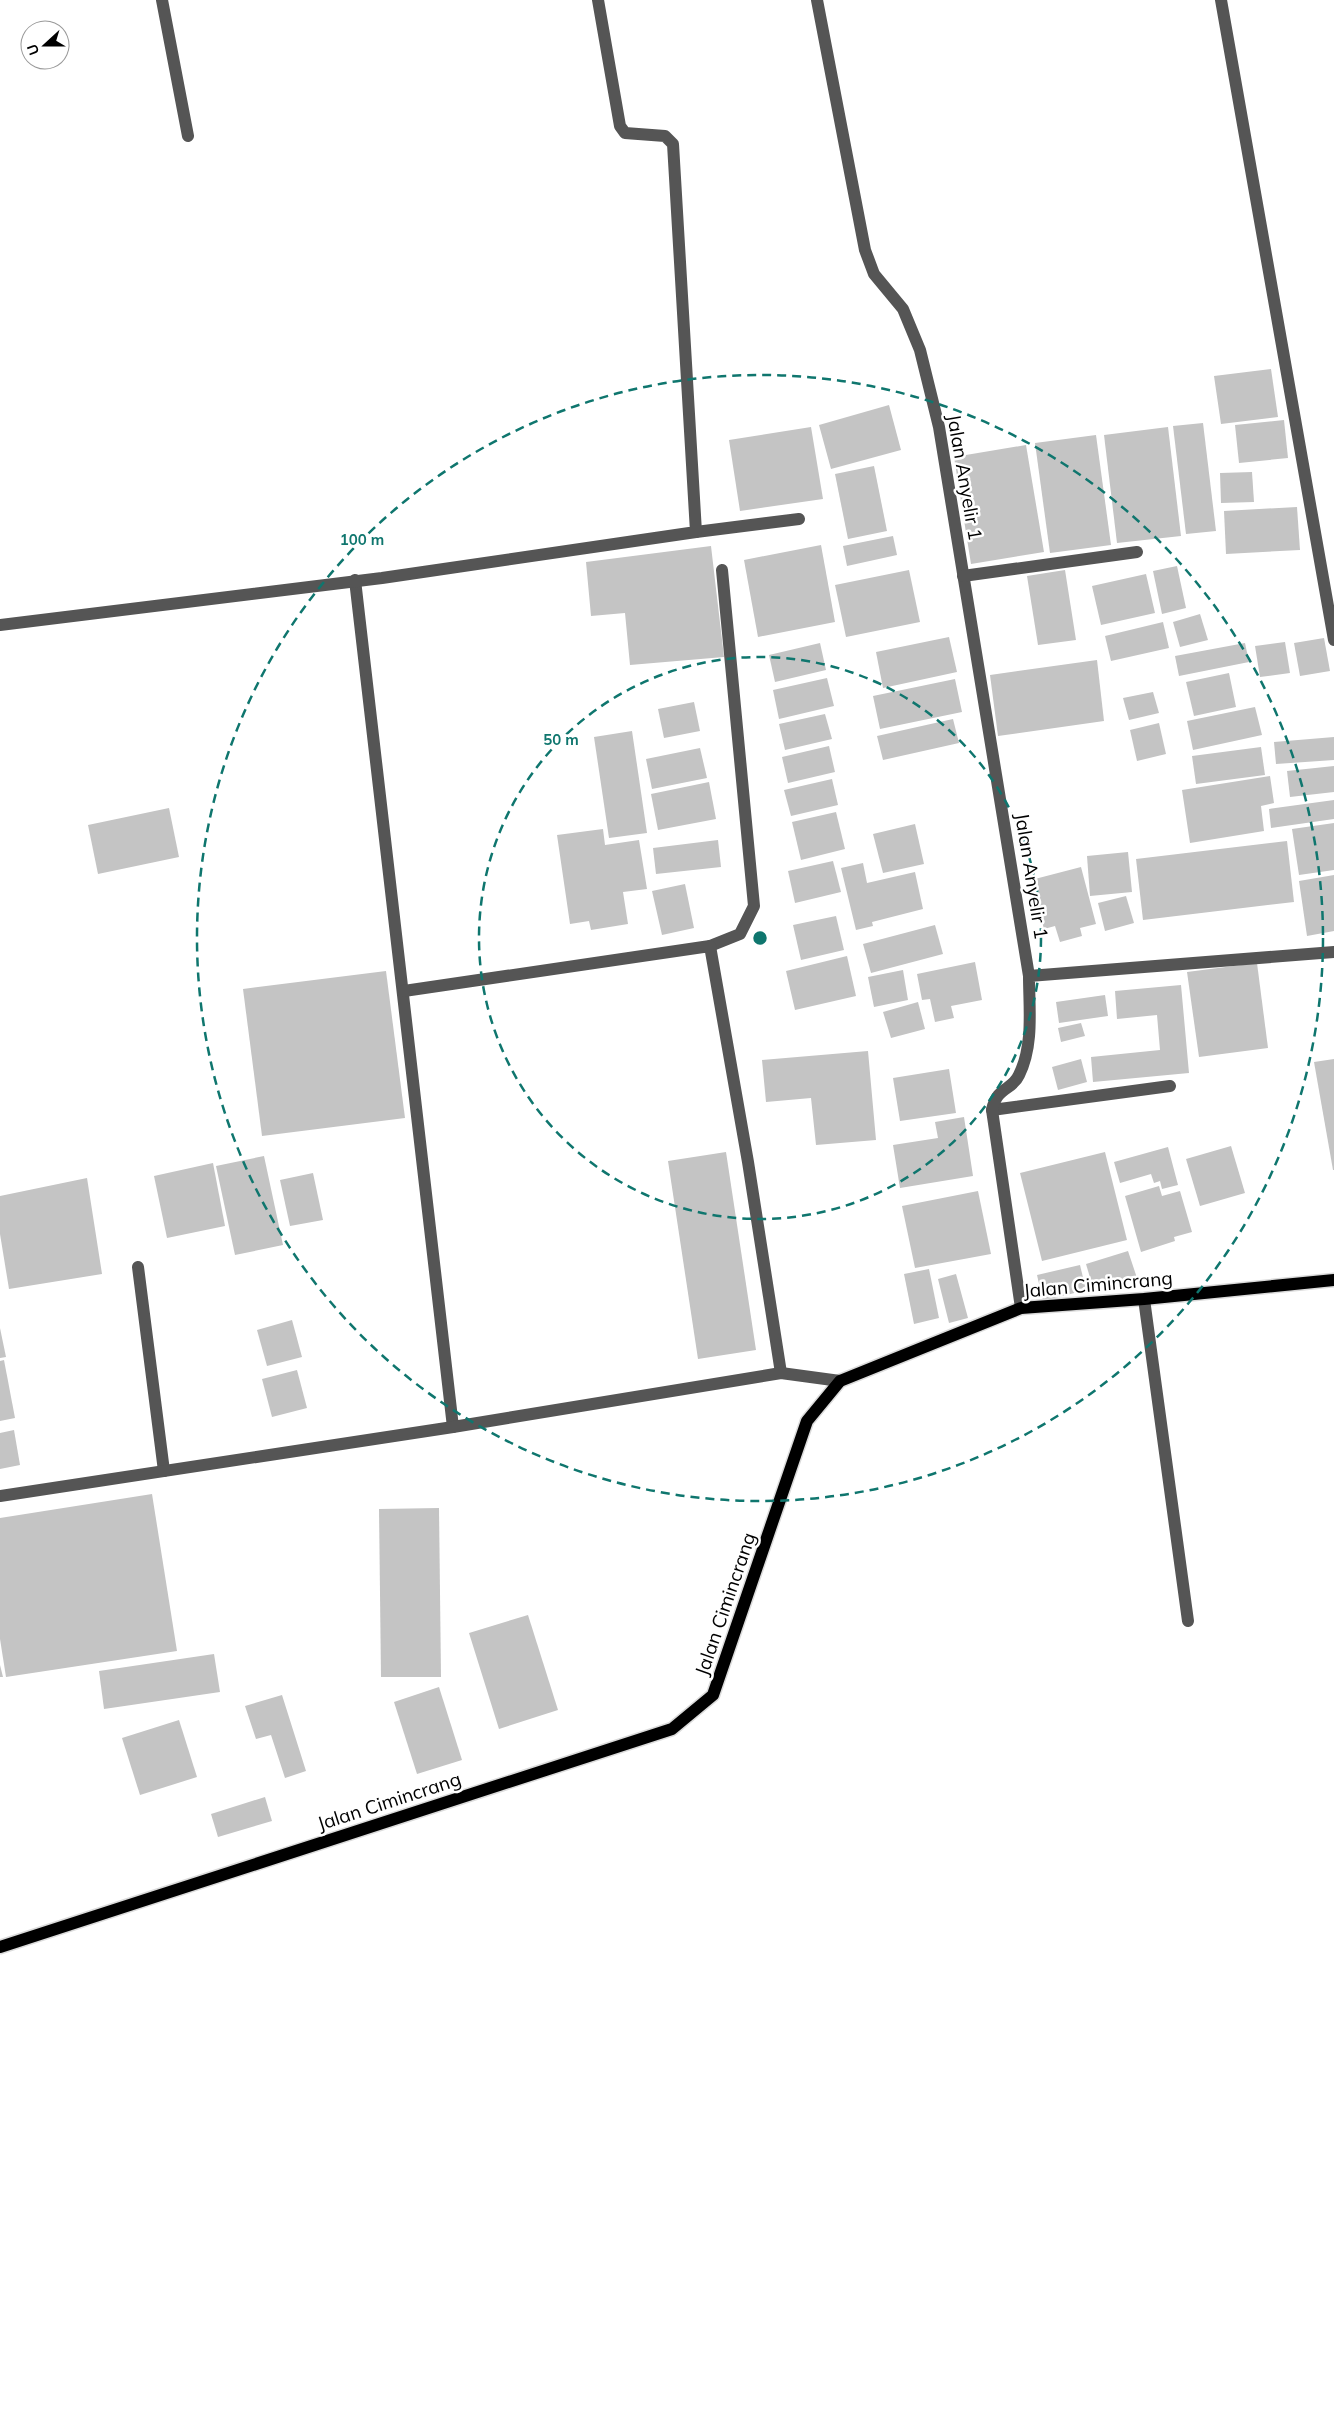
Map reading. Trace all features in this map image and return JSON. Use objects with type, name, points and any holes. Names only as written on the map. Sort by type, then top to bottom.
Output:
[{"type":"main road","name":"Jalan Cimincrang","points":[[0,1947],[672,1729],[714,1695],[807,1420],[840,1381],[1021,1308],[1144,1299],[1334,1280]]},
{"type":"street","points":[[162,0],[188,136]]},
{"type":"street","points":[[598,0],[620,126],[625,132],[666,136],[672,144],[696,532]]},
{"type":"street","name":"Jalan Anyelir 1","points":[[817,0],[864,250],[874,274],[903,309],[920,350],[939,427],[1029,976],[1028,1049],[1019,1077],[995,1097],[992,1110]]},
{"type":"street","points":[[1221,0],[1334,640]]},
{"type":"street","points":[[0,625],[355,580],[799,519]]},
{"type":"street","points":[[963,576],[1137,552]]},
{"type":"street","points":[[404,991],[710,946],[740,934],[754,906],[722,570]]},
{"type":"street","points":[[355,580],[453,1427]]},
{"type":"street","points":[[710,946],[748,1162],[781,1373]]},
{"type":"street","points":[[1029,976],[1334,952]]},
{"type":"street","points":[[1021,1308],[992,1110],[1170,1086]]},
{"type":"street","points":[[138,1267],[164,1471]]},
{"type":"street","points":[[1144,1299],[1188,1621]]},
{"type":"street","points":[[0,1496],[453,1427],[781,1373],[840,1381]]},
{"type":"building","points":[[1271,369],[1278,417],[1221,424],[1214,376]]},
{"type":"building","points":[[889,405],[901,450],[831,469],[819,425]]},
{"type":"building","points":[[1284,420],[1288,458],[1239,463],[1235,425]]},
{"type":"building","points":[[1203,423],[1216,531],[1186,534],[1173,426]]},
{"type":"building","points":[[811,427],[823,499],[740,511],[729,440]]},
{"type":"building","points":[[1168,427],[1181,536],[1117,543],[1104,435]]},
{"type":"building","points":[[1096,435],[1111,545],[1050,553],[1035,443]]},
{"type":"building","points":[[1026,445],[1044,552],[971,564],[954,457]]},
{"type":"building","points":[[874,466],[887,531],[848,539],[835,474]]},
{"type":"building","points":[[1252,472],[1254,502],[1221,503],[1220,473]]},
{"type":"building","points":[[1297,507],[1300,550],[1226,554],[1224,511]]},
{"type":"building","points":[[893,536],[897,555],[847,566],[843,546]]},
{"type":"building","points":[[821,545],[835,622],[758,637],[744,560]]},
{"type":"building","points":[[711,546],[724,657],[630,665],[625,613],[591,616],[586,562]]},
{"type":"building","points":[[1177,566],[1186,608],[1162,614],[1153,571]]},
{"type":"building","points":[[909,570],[920,622],[846,637],[835,585]]},
{"type":"building","points":[[1065,570],[1076,640],[1038,645],[1027,576]]},
{"type":"building","points":[[1146,574],[1155,613],[1101,625],[1092,586]]},
{"type":"building","points":[[1200,614],[1208,640],[1180,647],[1173,622]]},
{"type":"building","points":[[1163,622],[1169,648],[1111,661],[1105,636]]},
{"type":"building","points":[[949,637],[957,672],[883,688],[876,652]]},
{"type":"building","points":[[1324,638],[1330,671],[1300,676],[1294,643]]},
{"type":"building","points":[[1285,642],[1290,673],[1260,677],[1255,646]]},
{"type":"building","points":[[820,643],[826,670],[775,682],[769,655]]},
{"type":"building","points":[[1245,643],[1249,662],[1179,676],[1175,656]]},
{"type":"building","points":[[1097,660],[1104,721],[998,736],[990,675]]},
{"type":"building","points":[[1229,673],[1236,707],[1194,716],[1186,682]]},
{"type":"building","points":[[827,678],[834,706],[779,719],[773,690]]},
{"type":"building","points":[[955,679],[962,712],[880,729],[873,696]]},
{"type":"building","points":[[1153,692],[1159,713],[1129,720],[1123,698]]},
{"type":"building","points":[[694,702],[700,731],[664,738],[658,709]]},
{"type":"building","points":[[1255,707],[1262,735],[1193,750],[1187,721]]},
{"type":"building","points":[[825,714],[832,739],[785,750],[779,724]]},
{"type":"building","points":[[953,719],[959,743],[883,760],[877,736]]},
{"type":"building","points":[[1159,723],[1166,754],[1137,761],[1130,730]]},
{"type":"building","points":[[632,731],[647,833],[609,838],[594,737]]},
{"type":"building","points":[[1334,737],[1334,760],[1276,764],[1274,742]]},
{"type":"building","points":[[829,746],[835,772],[788,783],[782,757]]},
{"type":"building","points":[[1261,747],[1265,775],[1196,784],[1192,756]]},
{"type":"building","points":[[700,748],[707,778],[652,789],[646,759]]},
{"type":"building","points":[[1334,766],[1334,792],[1290,797],[1287,771]]},
{"type":"building","points":[[1270,776],[1274,803],[1261,806],[1264,831],[1190,843],[1182,790]]},
{"type":"building","points":[[832,779],[838,805],[791,816],[784,790]]},
{"type":"building","points":[[709,782],[716,819],[658,830],[651,794]]},
{"type":"building","points":[[1334,800],[1334,819],[1271,828],[1269,809]]},
{"type":"building","points":[[169,808],[179,857],[98,874],[88,825]]},
{"type":"building","points":[[836,812],[845,849],[801,860],[792,822]]},
{"type":"building","points":[[1334,823],[1334,870],[1299,875],[1292,829]]},
{"type":"building","points":[[915,824],[924,864],[883,873],[873,834]]},
{"type":"building","points":[[603,829],[605,845],[639,840],[647,889],[623,892],[628,924],[591,930],[589,921],[570,924],[557,835]]},
{"type":"building","points":[[718,840],[721,867],[656,874],[653,848]]},
{"type":"building","points":[[1287,841],[1294,902],[1143,920],[1136,859]]},
{"type":"building","points":[[1128,852],[1132,892],[1090,896],[1087,856]]},
{"type":"building","points":[[833,861],[841,892],[795,903],[788,871]]},
{"type":"building","points":[[863,863],[867,883],[915,872],[923,909],[872,922],[873,926],[856,930],[841,868]]},
{"type":"building","points":[[1081,867],[1096,924],[1080,928],[1082,936],[1060,942],[1055,926],[1044,929],[1031,880]]},
{"type":"building","points":[[1334,875],[1334,931],[1307,936],[1299,881]]},
{"type":"building","points":[[685,884],[694,928],[662,935],[652,891]]},
{"type":"building","points":[[1126,896],[1134,923],[1105,931],[1098,903]]},
{"type":"building","points":[[836,916],[844,950],[801,960],[793,925]]},
{"type":"building","points":[[935,925],[943,954],[871,973],[863,944]]},
{"type":"building","points":[[847,956],[856,996],[795,1010],[786,971]]},
{"type":"building","points":[[975,962],[982,1000],[951,1006],[954,1018],[935,1022],[930,999],[922,1000],[917,974]]},
{"type":"building","points":[[1257,963],[1268,1048],[1199,1057],[1187,972]]},
{"type":"building","points":[[903,970],[908,1000],[874,1007],[868,977]]},
{"type":"building","points":[[386,971],[405,1118],[262,1136],[243,989]]},
{"type":"building","points":[[1181,985],[1189,1073],[1093,1082],[1091,1057],[1160,1050],[1157,1015],[1117,1019],[1115,991]]},
{"type":"building","points":[[1105,995],[1108,1016],[1059,1023],[1056,1002]]},
{"type":"building","points":[[918,1002],[925,1029],[891,1038],[883,1012]]},
{"type":"building","points":[[1081,1023],[1085,1036],[1061,1042],[1058,1028]]},
{"type":"building","points":[[868,1051],[876,1140],[816,1145],[811,1098],[766,1102],[762,1060]]},
{"type":"building","points":[[1081,1059],[1087,1082],[1058,1090],[1052,1067]]},
{"type":"building","points":[[1334,1059],[1334,1170],[1333,1170],[1314,1062]]},
{"type":"building","points":[[949,1069],[956,1113],[900,1121],[893,1078]]},
{"type":"building","points":[[964,1117],[973,1176],[900,1188],[893,1145],[938,1138],[935,1122]]},
{"type":"building","points":[[1231,1146],[1245,1193],[1200,1206],[1186,1159]]},
{"type":"building","points":[[1168,1147],[1178,1185],[1162,1189],[1160,1181],[1154,1183],[1151,1174],[1120,1183],[1114,1162]]},
{"type":"building","points":[[726,1152],[756,1350],[698,1359],[668,1161]]},
{"type":"building","points":[[1105,1152],[1127,1240],[1042,1261],[1020,1173]]},
{"type":"building","points":[[264,1156],[283,1245],[235,1255],[216,1166]]},
{"type":"building","points":[[213,1163],[225,1226],[167,1238],[154,1176]]},
{"type":"building","points":[[313,1173],[323,1220],[290,1226],[280,1180]]},
{"type":"building","points":[[87,1178],[102,1274],[9,1289],[0,1234],[0,1196]]},
{"type":"building","points":[[1159,1186],[1162,1196],[1180,1191],[1192,1232],[1174,1237],[1175,1241],[1141,1252],[1125,1196]]},
{"type":"building","points":[[978,1191],[991,1254],[915,1268],[902,1206]]},
{"type":"building","points":[[1128,1251],[1137,1278],[1094,1291],[1086,1264]]},
{"type":"building","points":[[1080,1265],[1086,1290],[1043,1301],[1037,1275]]},
{"type":"building","points":[[929,1269],[939,1318],[914,1324],[904,1274]]},
{"type":"building","points":[[956,1274],[968,1318],[949,1323],[938,1279]]},
{"type":"building","points":[[292,1320],[302,1357],[267,1366],[257,1330]]},
{"type":"building","points":[[0,1328],[6,1357],[0,1358]]},
{"type":"building","points":[[4,1360],[15,1418],[0,1421],[0,1361]]},
{"type":"building","points":[[297,1370],[307,1408],[272,1417],[262,1379]]},
{"type":"building","points":[[14,1430],[20,1465],[0,1469],[0,1433]]},
{"type":"building","points":[[152,1494],[177,1651],[6,1677],[0,1639],[0,1518]]},
{"type":"building","points":[[439,1508],[441,1677],[381,1677],[379,1509]]},
{"type":"building","points":[[528,1615],[558,1710],[499,1729],[469,1633]]},
{"type":"building","points":[[214,1654],[220,1692],[104,1709],[99,1671]]},
{"type":"building","points":[[0,1665],[3,1677],[0,1677]]},
{"type":"building","points":[[439,1687],[462,1760],[417,1774],[394,1702]]},
{"type":"building","points":[[282,1695],[306,1771],[285,1778],[271,1735],[256,1739],[245,1706]]},
{"type":"building","points":[[179,1720],[197,1777],[140,1795],[122,1738]]},
{"type":"building","points":[[265,1797],[272,1821],[218,1837],[211,1814]]}]
